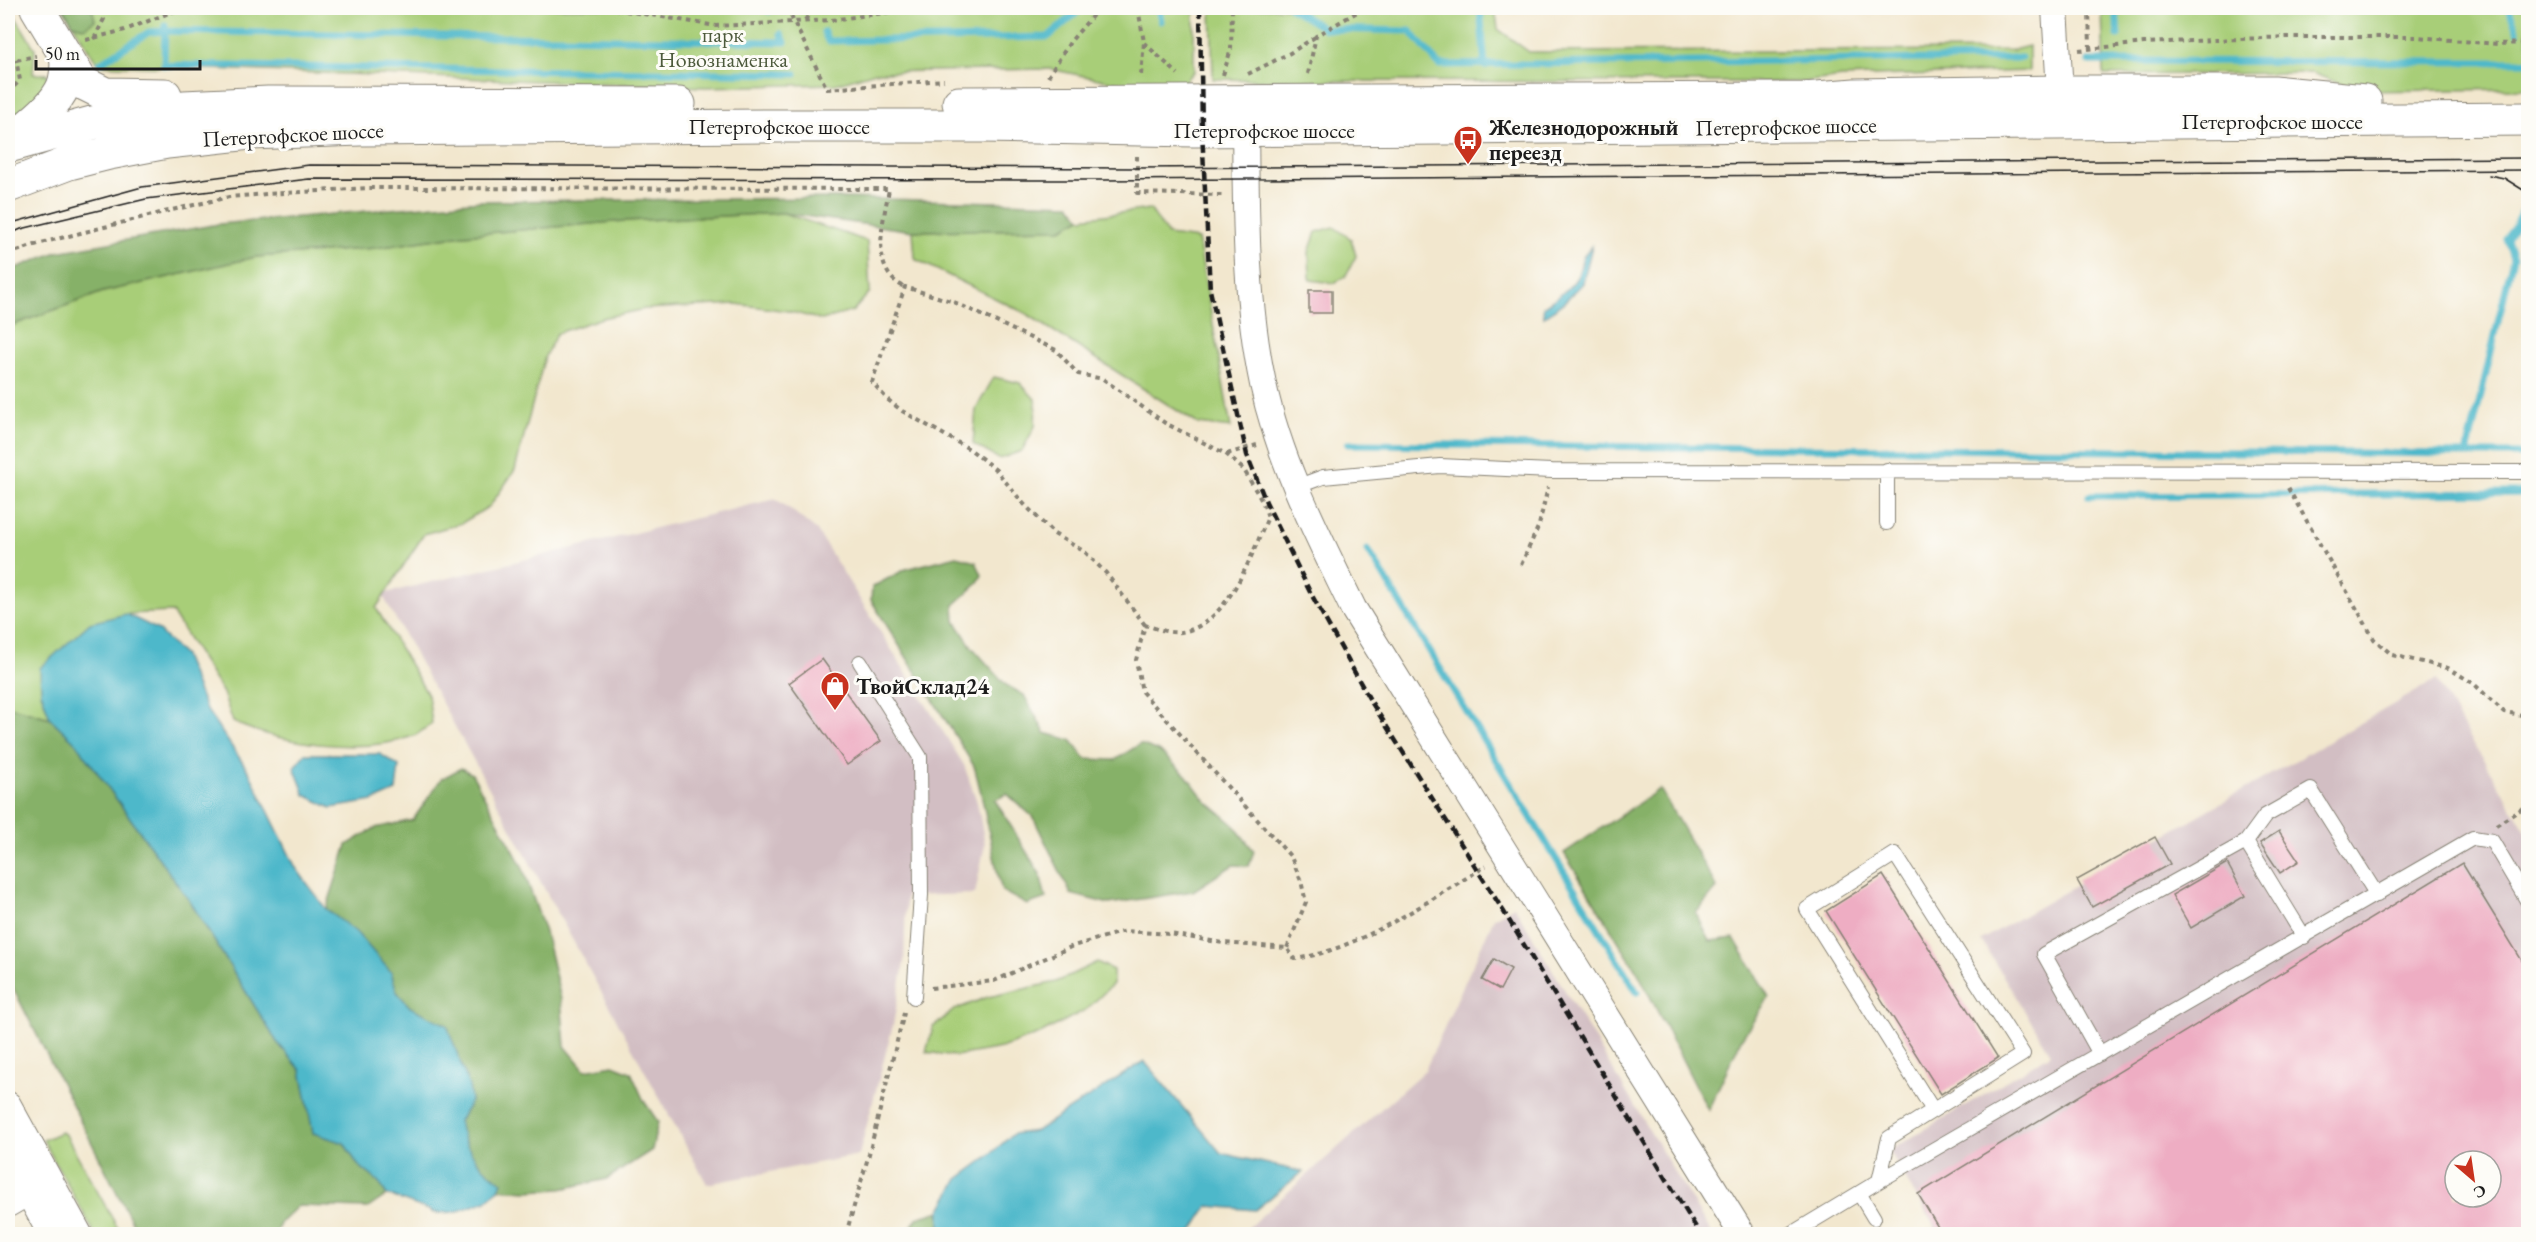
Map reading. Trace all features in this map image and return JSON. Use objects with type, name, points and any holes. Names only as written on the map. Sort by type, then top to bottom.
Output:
[{"type":"main road","points":[[36,8],[86,88],[119,127],[167,142]]},
{"type":"main road","points":[[8,145],[54,100],[63,88],[86,88],[105,94],[237,96],[268,103]]},
{"type":"main road","points":[[51,170],[87,135],[86,88]]},
{"type":"main road","name":"Петергофское шоссе","points":[[8,145],[86,88],[184,107],[268,103],[1212,102],[1816,127],[2274,92],[2349,101],[2529,98]]},
{"type":"main road","name":"Петергофское шоссе","points":[[8,186],[51,170],[109,153],[167,142],[250,133],[384,129],[984,126],[1138,130],[1244,103]]},
{"type":"main road","name":"Петергофское шоссе","points":[[2061,107],[2529,119]]},
{"type":"street","points":[[2055,8],[2061,107]]},
{"type":"street","points":[[1244,103],[1248,273],[1255,341],[1264,387],[1296,487],[1353,608],[1742,1234]]},
{"type":"street","points":[[8,1105],[28,1192],[79,1234]]},
{"type":"street","points":[[8,1154],[51,1234]]},
{"type":"lane","points":[[1296,487],[1323,477],[1440,466],[1551,471],[2529,472]]},
{"type":"lane","points":[[1887,470],[1887,523]]},
{"type":"lane","points":[[860,662],[920,756],[921,895],[914,997]]},
{"type":"lane","points":[[2100,1054],[2044,954],[2246,842],[2265,816],[2311,790],[2377,895]]},
{"type":"lane","points":[[1791,1234],[2473,838],[2492,841],[2529,902]]},
{"type":"lane","points":[[2246,842],[2304,937]]},
{"type":"lane","points":[[1879,1181],[1889,1138],[2023,1054],[1895,854],[1807,909],[1933,1110]]},
{"type":"lane","points":[[1859,1193],[1874,1218]]},
{"type":"path","points":[[86,88],[94,39],[104,18],[101,8]]},
{"type":"path","points":[[146,8],[170,12]]},
{"type":"path","points":[[94,39],[182,8]]},
{"type":"path","points":[[608,8],[716,26],[879,15],[924,8]]},
{"type":"path","points":[[646,8],[657,16]]},
{"type":"path","points":[[787,8],[827,89]]},
{"type":"path","points":[[805,20],[814,8]]},
{"type":"path","points":[[1047,78],[1070,42],[1099,8]]},
{"type":"path","points":[[1138,8],[1144,42],[1140,81]]},
{"type":"path","points":[[1212,102],[1215,87],[1224,73],[1231,49],[1232,8]]},
{"type":"path","points":[[1244,103],[1290,53],[1364,8]]},
{"type":"path","points":[[2089,8],[2090,50]]},
{"type":"path","points":[[1307,79],[1316,36]]},
{"type":"path","points":[[2072,51],[2144,43],[2287,37],[2417,37],[2497,44],[2529,44]]},
{"type":"path","points":[[1144,42],[1185,81]]},
{"type":"path","points":[[8,58],[16,60],[33,56]]},
{"type":"path","points":[[8,93],[20,80],[16,60]]},
{"type":"path","points":[[1137,156],[1137,193],[1222,194]]},
{"type":"path","points":[[8,254],[41,243],[172,210],[229,197],[267,194],[369,188],[889,189],[881,240],[883,259],[895,284],[905,287],[954,302],[1056,350],[1078,374],[1103,379],[1165,423],[1226,454],[1244,470],[1263,502],[1268,517],[1238,584],[1203,625],[1185,632],[1167,632],[1144,626],[1107,573],[1085,552],[1054,534],[1023,503],[996,470],[971,450],[902,411],[872,382],[905,287]]},
{"type":"path","points":[[1226,454],[1246,449],[1278,436]]},
{"type":"path","points":[[1521,565],[1539,525],[1551,471]]},
{"type":"path","points":[[2278,472],[2374,639],[2392,655],[2448,668],[2473,683],[2504,712],[2522,714],[2529,723]]},
{"type":"path","points":[[1144,626],[1136,660],[1142,692],[1291,857],[1301,881],[1306,903],[1287,948]]},
{"type":"path","points":[[2473,838],[2529,805]]},
{"type":"path","points":[[846,1234],[869,1154],[902,1016],[908,1004],[921,991],[945,985],[994,981],[1073,946],[1125,931],[1170,933],[1223,943],[1287,948],[1295,959],[1323,953],[1378,928],[1506,853]]},
{"type":"shaded area","points":[[775,499],[817,531],[964,765],[977,802],[985,844],[975,894],[906,896],[904,963],[893,1025],[859,1155],[707,1184],[382,594]]},
{"type":"shaded area","points":[[2436,680],[2528,835],[2528,1234],[1939,1234],[1889,1151],[2051,1054],[1981,940]]},
{"type":"shaded area","points":[[1514,906],[1712,1234],[1241,1234],[1425,1070],[1494,918]]},
{"type":"green space","points":[[8,8],[35,49],[33,74],[47,74],[52,85],[39,102],[8,118]]},
{"type":"green space","name":"парк Новознаменка","points":[[63,8],[1194,8],[1194,71],[1181,85],[1123,84],[1050,69],[875,72],[836,84],[705,87],[98,65]]},
{"type":"green space","points":[[63,8],[92,8],[95,20],[85,28],[73,24]]},
{"type":"green space","points":[[1211,8],[1495,8],[1498,29],[1529,52],[2013,50],[2029,46],[2029,71],[1842,77],[1803,82],[1213,79]]},
{"type":"green space","points":[[2102,8],[2528,8],[2528,89],[2359,91],[2312,73],[2104,75]]},
{"type":"green space","points":[[844,198],[1070,204],[1081,218],[1061,229],[913,231],[782,213],[625,221],[463,235],[376,248],[256,257],[103,292],[8,327],[8,271],[57,252],[219,224],[481,201]]},
{"type":"green space","points":[[1150,209],[1168,235],[1198,239],[1231,428],[1198,424],[1027,314],[915,259],[913,231],[1061,229],[1081,218]]},
{"type":"green space","points":[[783,213],[867,241],[870,292],[853,311],[822,320],[788,311],[736,304],[645,309],[602,318],[557,333],[545,356],[515,470],[490,506],[462,523],[424,534],[376,608],[428,695],[432,723],[418,734],[393,742],[347,746],[274,736],[233,722],[223,693],[172,612],[126,614],[41,692],[50,718],[8,706],[8,327],[103,292],[256,257],[376,248],[463,235],[625,221]]},
{"type":"green space","points":[[1334,227],[1351,239],[1356,256],[1345,277],[1334,283],[1310,280],[1309,252],[1316,232]]},
{"type":"green space","points":[[994,377],[1020,383],[1036,400],[1035,426],[1022,451],[999,459],[973,444],[976,409]]},
{"type":"green space","points":[[957,556],[976,562],[982,575],[977,584],[954,605],[955,621],[972,647],[1006,685],[1024,695],[1045,733],[1071,740],[1086,759],[1115,760],[1140,744],[1159,751],[1186,775],[1206,801],[1232,823],[1254,851],[1249,866],[1233,865],[1193,891],[1109,904],[1071,894],[1033,817],[1007,794],[995,800],[1040,874],[1046,898],[1027,905],[1002,891],[974,766],[871,600],[872,587],[906,569]]},
{"type":"green space","points":[[8,706],[50,718],[77,744],[191,903],[277,1042],[301,1070],[313,1133],[344,1143],[358,1165],[378,1181],[387,1195],[368,1208],[298,1206],[281,1222],[275,1234],[138,1234],[8,978]]},
{"type":"green space","points":[[461,768],[472,774],[522,866],[545,932],[561,999],[565,1046],[585,1070],[613,1065],[631,1072],[644,1101],[658,1122],[652,1150],[607,1179],[561,1189],[527,1191],[499,1189],[501,1182],[473,1156],[461,1131],[459,1121],[471,1101],[469,1086],[447,1026],[410,1007],[397,992],[391,972],[326,910],[347,845],[375,828],[413,820],[441,779]]},
{"type":"green space","points":[[1660,789],[1717,888],[1696,913],[1710,941],[1734,938],[1769,997],[1742,1038],[1708,1110],[1638,973],[1564,853]]},
{"type":"green space","points":[[1097,962],[1113,970],[1113,984],[1087,1009],[1040,1034],[1001,1048],[956,1056],[926,1052],[933,1027],[954,1010],[988,997],[1056,982]]},
{"type":"green space","points":[[61,1132],[66,1135],[121,1234],[95,1234],[43,1140]]},
{"type":"green space","points":[[940,1211],[940,1234],[907,1234],[917,1218]]},
{"type":"water","points":[[1592,246],[1583,283],[1564,302],[1544,317],[1543,307],[1572,284],[1578,275],[1583,257]]},
{"type":"water","points":[[126,614],[157,629],[184,656],[206,709],[249,772],[296,868],[326,909],[356,932],[391,972],[397,992],[410,1007],[447,1025],[469,1086],[471,1101],[459,1121],[464,1140],[479,1163],[502,1182],[499,1189],[486,1201],[456,1212],[437,1213],[387,1195],[378,1181],[358,1165],[344,1143],[313,1133],[301,1070],[277,1042],[191,903],[77,744],[50,718],[41,692],[40,668],[90,623]]},
{"type":"water","points":[[305,754],[380,754],[399,766],[396,791],[373,801],[331,808],[305,795],[294,767]]},
{"type":"water","points":[[1144,1061],[1221,1153],[1303,1172],[1255,1210],[1208,1206],[1190,1234],[940,1234],[940,1211],[958,1179],[1013,1134],[1036,1131]]},
{"type":"building","points":[[1309,290],[1332,290],[1332,313],[1309,313]]},
{"type":"building","name":"ТвойСклад24","points":[[822,659],[881,741],[847,765],[789,683]]},
{"type":"building","points":[[2279,831],[2299,861],[2280,873],[2260,843]]},
{"type":"building","points":[[2155,837],[2170,864],[2092,907],[2077,880]]},
{"type":"building","points":[[2227,863],[2245,896],[2191,928],[2172,895]]},
{"type":"building","points":[[2462,863],[2529,972],[2529,1234],[1942,1234],[1918,1194]]},
{"type":"building","points":[[1883,875],[1998,1058],[1941,1094],[1826,911]]},
{"type":"building","points":[[1494,959],[1511,969],[1500,990],[1482,980]]},
{"type":"waterway","points":[[824,32],[828,41],[1048,37],[1082,8]]},
{"type":"waterway","points":[[1159,8],[1161,21]]},
{"type":"waterway","points":[[1291,8],[1325,29],[1410,31],[1439,65],[2021,58]]},
{"type":"waterway","points":[[1480,8],[1485,66]]},
{"type":"waterway","points":[[2116,8],[2118,35]]},
{"type":"waterway","points":[[2508,8],[2518,32]]},
{"type":"waterway","points":[[165,25],[164,65],[795,74]]},
{"type":"waterway","points":[[100,63],[149,32],[165,31],[785,42],[781,34]]},
{"type":"waterway","points":[[2089,61],[2528,62]]},
{"type":"waterway","points":[[1348,444],[2467,454],[2513,258],[2507,239],[2522,212]]},
{"type":"waterway","points":[[2467,454],[2528,454]]},
{"type":"waterway","points":[[2089,496],[2528,493]]},
{"type":"waterway","points":[[1368,550],[1637,992]]},
{"type":"tram line","points":[[8,224],[142,187],[309,165],[1137,168],[2528,158]]},
{"type":"tram line","points":[[8,235],[21,229],[146,199],[309,179],[1104,180],[2528,170]]},
{"type":"tram line","points":[[2489,175],[2504,178],[2528,193]]},
{"type":"railway","points":[[1200,8],[1202,130],[1210,290],[1247,455],[1266,502],[1310,592],[1370,700],[1504,912],[1700,1234]]},
{"type":"place","name":"Железнодорожный переезд","points":[[1468,166]]},
{"type":"place","name":"ТвойСклад24","points":[[835,712]]}]
